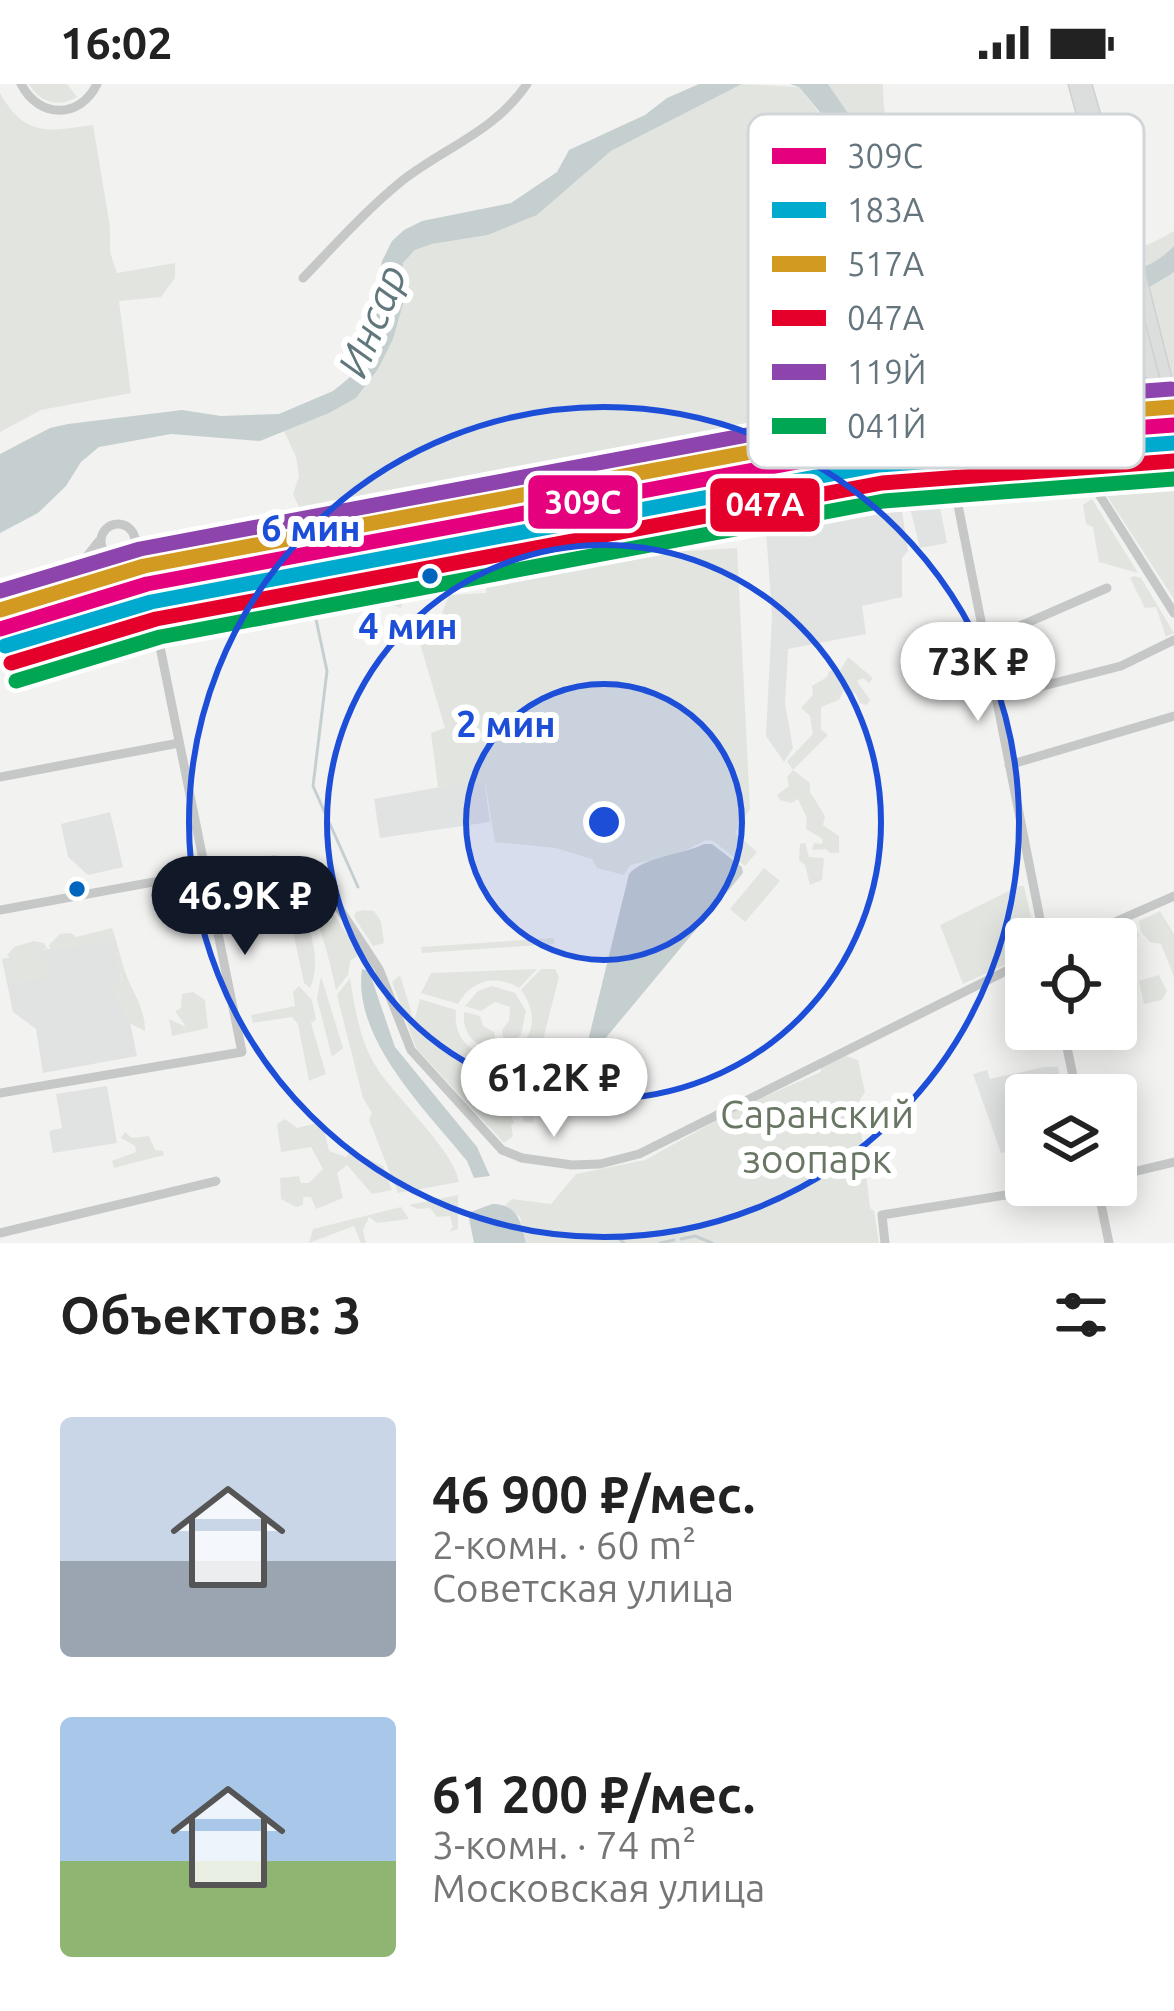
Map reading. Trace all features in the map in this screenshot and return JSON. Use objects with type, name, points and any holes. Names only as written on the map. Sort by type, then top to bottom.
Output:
[{"type":"main road","points":[[1075,84],[1087,114]]},
{"type":"main road","points":[[1084,84],[1089,114]]},
{"type":"main road","points":[[1144,308],[1174,413]]},
{"type":"main road","points":[[1144,335],[1174,455]]},
{"type":"street","points":[[21,84],[34,103],[56,111],[79,106],[97,84]]},
{"type":"street","points":[[303,278],[374,205],[407,177],[490,125],[527,84]]},
{"type":"street","points":[[1144,456],[1174,455]]},
{"type":"street","points":[[0,657],[74,635],[155,624],[319,586],[738,507],[807,485],[1004,468]]},
{"type":"street","points":[[1077,468],[1088,477]]},
{"type":"street","points":[[1083,468],[1174,613]]},
{"type":"street","points":[[1097,493],[1097,472],[1103,468]]},
{"type":"street","points":[[976,471],[958,483],[957,500],[1040,918]]},
{"type":"street","points":[[738,507],[803,507],[913,479],[946,484],[957,500]]},
{"type":"street","points":[[803,507],[796,496],[807,485]]},
{"type":"street","points":[[0,1093],[242,1052],[134,536],[124,525],[114,524],[105,529],[84,560],[59,577]]},
{"type":"street","points":[[123,556],[134,545],[134,536]]},
{"type":"street","points":[[101,539],[106,553],[123,556]]},
{"type":"street","points":[[0,596],[123,556],[134,555],[142,561]]},
{"type":"street","points":[[986,641],[1107,587]]},
{"type":"street","points":[[996,698],[1121,666],[1174,640]]},
{"type":"street","points":[[1009,765],[1174,716]]},
{"type":"street","points":[[0,777],[179,743]]},
{"type":"street","points":[[0,910],[280,860],[300,863],[314,871],[379,969],[411,1050],[502,1150],[562,1164],[600,1164],[639,1154],[1005,971]]},
{"type":"street","points":[[1124,918],[1174,896]]},
{"type":"street","points":[[1137,1171],[1174,1162]]},
{"type":"street","points":[[0,1233],[216,1181]]},
{"type":"street","points":[[885,1243],[882,1215],[1005,1195]]},
{"type":"street","points":[[1101,1206],[1109,1243]]},
{"type":"shaded area","points":[[1174,420],[1174,430],[1144,432],[1144,422]]},
{"type":"shaded area","points":[[748,466],[782,468],[312,556],[310,547]]},
{"type":"shaded area","points":[[938,497],[947,543],[920,548],[909,504]]},
{"type":"shaded area","points":[[900,498],[908,551],[902,558],[902,597],[862,606],[866,634],[788,649],[785,704],[793,748],[784,762],[766,736],[772,615],[766,530],[815,522],[818,511]]},
{"type":"shaded area","points":[[484,779],[490,822],[380,838],[374,799]]},
{"type":"shaded area","points":[[110,812],[123,867],[88,875],[68,857],[61,824]]},
{"type":"shaded area","points":[[112,935],[137,1056],[43,1073],[36,1029],[13,1012],[2,959]]},
{"type":"shaded area","points":[[1058,1067],[1059,1074],[1012,1074]]},
{"type":"shaded area","points":[[987,1070],[990,1079],[1005,1076],[1005,1152],[1001,1153],[973,1074]]},
{"type":"shaded area","points":[[107,1086],[117,1143],[53,1153],[49,1131],[62,1128],[56,1094]]},
{"type":"green space","points":[[29,84],[67,84],[77,97],[50,102]]},
{"type":"green space","points":[[742,84],[799,87],[820,114],[748,114],[748,466],[310,547],[293,494],[299,476],[296,457],[284,431],[356,398],[377,372],[403,304],[403,263],[415,250],[488,235],[537,215],[611,151]]},
{"type":"green space","points":[[828,84],[883,84],[885,114],[849,114]]},
{"type":"green space","points":[[0,93],[19,118],[39,128],[93,125],[117,273],[175,263],[175,278],[161,297],[119,301],[131,393],[41,410],[0,432]]},
{"type":"green space","points":[[1174,231],[1174,246],[1144,266],[1144,246]]},
{"type":"green space","points":[[1174,272],[1174,420],[1144,422],[1144,285],[1160,282]]},
{"type":"green space","points":[[1174,429],[1174,444],[1144,447],[1144,433]]},
{"type":"green space","points":[[1174,461],[1174,473],[1103,490],[1103,471],[1144,468]]},
{"type":"green space","points":[[796,468],[921,468],[816,478],[734,500],[314,576],[312,566],[724,492]]},
{"type":"green space","points":[[1174,477],[1174,599],[1105,493]]},
{"type":"green space","points":[[1092,499],[1138,573],[1099,562],[1093,527],[1086,524],[1083,505]]},
{"type":"green space","points":[[737,548],[750,809],[735,833],[757,852],[745,866],[706,840],[678,854],[630,865],[624,875],[556,848],[495,842],[485,783],[438,787],[431,733],[445,728],[416,630],[440,619],[449,595],[486,593],[487,563]]},
{"type":"green space","points":[[136,559],[140,571],[0,615],[0,604]]},
{"type":"green space","points":[[1130,578],[1141,578],[1174,633],[1166,637],[1156,607],[1145,608]]},
{"type":"green space","points":[[391,582],[404,599],[401,608],[373,598],[345,600],[355,588]]},
{"type":"green space","points":[[848,657],[873,678],[869,683],[863,678],[857,681],[870,700],[867,705],[860,703],[845,688],[839,700],[821,707],[821,729],[828,735],[793,770],[787,761],[813,734],[810,716],[801,708],[813,695],[812,686],[829,671],[840,671]]},
{"type":"green space","points":[[793,770],[810,783],[810,792],[825,816],[823,825],[839,836],[839,853],[812,850],[823,839],[806,829],[807,818],[798,799],[791,803],[777,795],[789,786],[787,777]]},
{"type":"green space","points":[[805,843],[809,857],[824,858],[822,880],[810,885],[799,860],[800,844]]},
{"type":"green space","points":[[764,868],[780,881],[745,922],[730,909]]},
{"type":"green space","points":[[288,870],[313,883],[360,954],[350,961],[348,975],[336,990],[318,925],[289,875]]},
{"type":"green space","points":[[1024,886],[1031,918],[1005,918],[1005,965],[963,984],[940,925]]},
{"type":"green space","points":[[288,888],[311,936],[315,964],[310,988],[304,983],[284,889]]},
{"type":"green space","points":[[364,910],[374,911],[381,921],[384,943],[373,946],[354,917]]},
{"type":"green space","points":[[1160,911],[1174,934],[1174,977],[1161,944],[1150,942],[1141,932],[1139,921]]},
{"type":"green space","points":[[112,928],[145,1031],[125,1021],[126,1008],[117,1004],[113,987],[122,980],[110,941],[58,950],[49,945],[60,934],[76,937]]},
{"type":"green space","points":[[554,938],[554,944],[422,953],[421,947]]},
{"type":"green space","points":[[34,941],[47,948],[31,956],[45,954],[50,976],[9,985],[5,963],[14,960],[7,955],[14,947]]},
{"type":"green space","points":[[537,969],[519,988],[502,981],[485,982],[470,989],[458,1004],[421,993],[431,973]]},
{"type":"green space","points":[[541,969],[555,969],[559,977],[533,1079],[543,1083],[533,1123],[524,1122],[508,1054],[529,1034],[532,1017],[521,990]]},
{"type":"green space","points":[[400,975],[414,1021],[420,999],[456,1010],[466,1044],[499,1056],[497,1065],[514,1123],[513,1136],[504,1143],[416,1048],[392,982]]},
{"type":"green space","points":[[1159,975],[1167,991],[1162,1000],[1144,1004],[1139,981]]},
{"type":"green space","points":[[321,976],[343,1048],[332,1057],[317,999]]},
{"type":"green space","points":[[350,978],[371,1058],[447,1156],[459,1182],[398,1193],[369,1120],[372,1113],[363,1098],[337,995]]},
{"type":"green space","points":[[299,986],[312,1000],[316,1020],[311,1023],[326,1074],[309,1081],[298,1024],[292,1017],[253,1023],[251,1015],[295,1006],[293,992]]},
{"type":"green space","points":[[492,986],[515,993],[526,1011],[521,1035],[505,1047],[502,1030],[509,1021],[510,1007],[495,1002],[481,1011],[465,1006],[478,991]]},
{"type":"green space","points":[[193,992],[205,1000],[208,1028],[172,1036],[169,1019],[186,1027],[175,1011],[181,1008],[182,994]]},
{"type":"green space","points":[[464,1012],[480,1016],[483,1026],[494,1032],[497,1049],[472,1038]]},
{"type":"green space","name":"Саранский зоопарк","points":[[846,1056],[858,1060],[865,1092],[858,1103],[870,1208],[879,1243],[526,1243],[520,1217],[505,1205],[512,1199],[551,1204],[576,1174],[645,1160]]},
{"type":"green space","points":[[285,1119],[297,1128],[322,1122],[329,1151],[346,1157],[351,1151],[383,1166],[392,1190],[372,1194],[347,1165],[337,1173],[343,1198],[316,1209],[311,1197],[303,1197],[303,1205],[296,1207],[281,1199],[280,1178],[299,1176],[301,1183],[309,1183],[323,1169],[311,1147],[281,1152],[277,1124]]},
{"type":"green space","points":[[125,1132],[132,1138],[149,1136],[155,1150],[164,1155],[114,1168],[112,1161],[136,1152],[135,1146],[121,1138]]},
{"type":"green space","points":[[458,1195],[458,1229],[449,1232],[453,1227],[450,1216],[437,1217],[430,1208],[409,1205]]},
{"type":"green space","points":[[401,1207],[409,1219],[377,1223],[369,1217],[363,1230],[366,1243],[361,1243],[354,1226],[309,1243],[313,1229]]},
{"type":"water","name":"Инсар","points":[[699,84],[742,84],[611,151],[537,215],[488,235],[415,250],[403,263],[403,304],[393,339],[356,398],[260,441],[171,434],[99,447],[38,513],[0,533],[0,454],[50,428],[68,424],[182,410],[221,416],[279,414],[333,391],[361,360],[382,261],[404,230],[422,221],[511,203],[557,172],[569,150]]},
{"type":"water","points":[[790,84],[828,84],[849,114],[821,114],[799,87]]},
{"type":"water","points":[[1174,246],[1174,272],[1144,288],[1144,266]]},
{"type":"water","points":[[712,844],[742,867],[743,873],[599,1046],[588,1041],[629,874],[644,863]]},
{"type":"water","points":[[362,969],[369,971],[395,1047],[477,1147],[490,1176],[474,1178],[467,1161],[395,1072],[368,1021]]},
{"type":"water","points":[[492,1204],[513,1211],[526,1243],[474,1243],[468,1213]]},
{"type":"waterway","points":[[299,529],[301,570],[308,582]]},
{"type":"waterway","points":[[310,591],[327,671],[313,786],[358,887]]},
{"type":"waterway","points":[[681,1239],[695,1236],[712,1243]]},
{"type":"waterway","points":[[617,1237],[624,1243]]},
{"type":"waterway","points":[[660,1243],[674,1240]]},
{"type":"transit line","name":"119Й","points":[[1144,391],[1171,389]]},
{"type":"transit line","name":"517А","points":[[1144,409],[1173,407]]},
{"type":"transit line","name":"309С","points":[[1144,427],[1174,425]]},
{"type":"transit line","name":"119Й","points":[[0,591],[140,549],[748,435]]},
{"type":"transit line","name":"183А","points":[[1144,445],[1174,443]]},
{"type":"transit line","name":"517А","points":[[0,610],[144,566],[748,453]]},
{"type":"transit line","name":"047А","points":[[1144,463],[1174,461]]},
{"type":"transit line","name":"309С","points":[[0,629],[147,584],[765,468]]},
{"type":"transit line","name":"183А","points":[[5,646],[151,602],[863,468]]},
{"type":"transit line","name":"047А","points":[[11,663],[156,619],[882,483],[1081,468]]},
{"type":"transit line","name":"041Й","points":[[16,681],[160,637],[884,501],[1174,479]]}]
